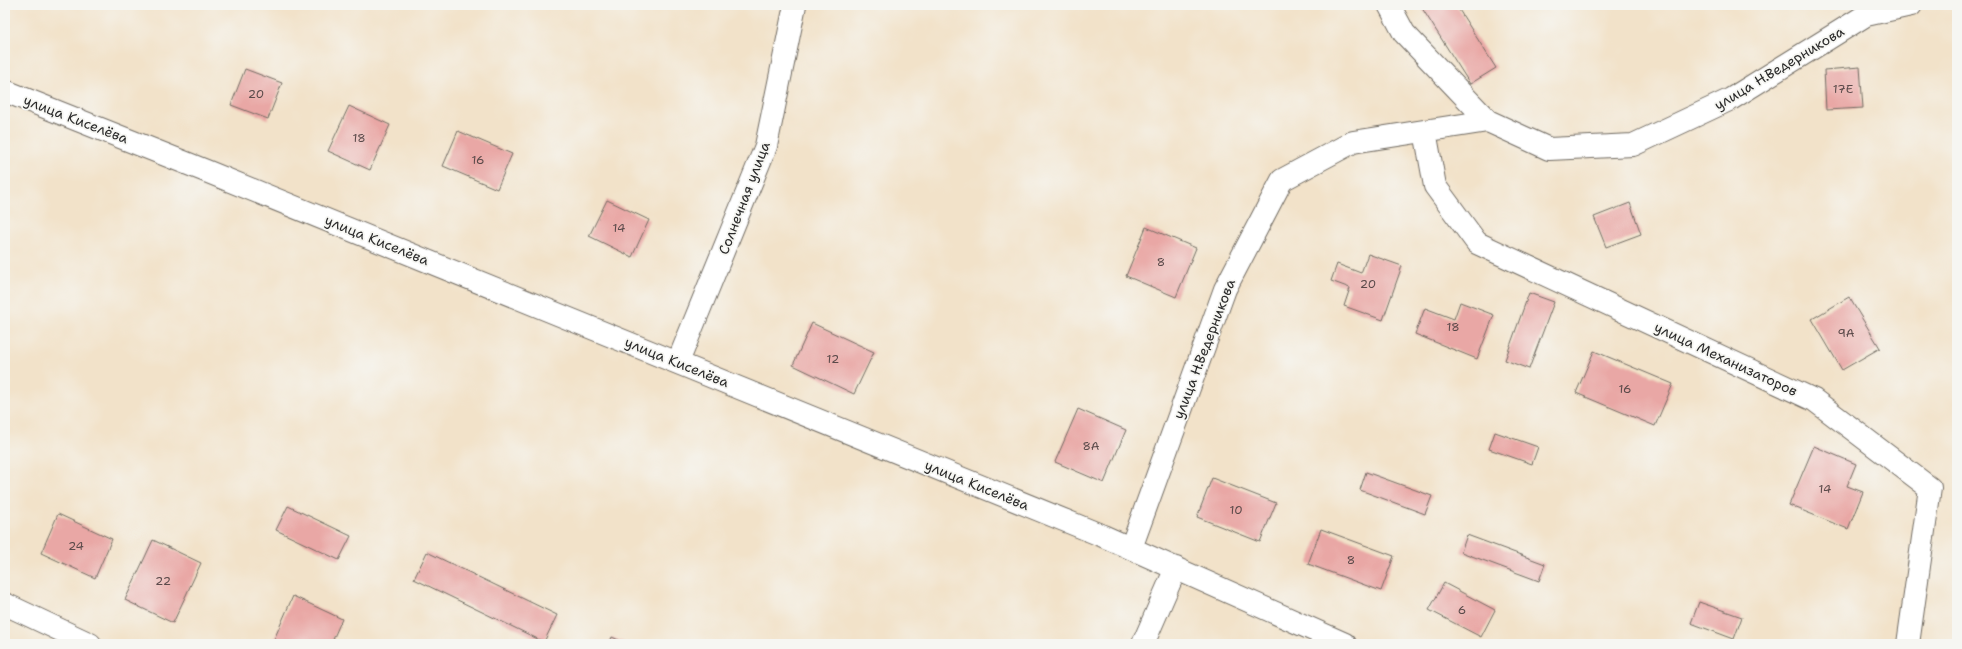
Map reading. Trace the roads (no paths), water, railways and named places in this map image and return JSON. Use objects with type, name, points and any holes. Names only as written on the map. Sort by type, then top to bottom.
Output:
[{"type":"street","name":"Солнечная улица","points":[[678,362],[766,146],[795,5]]},
{"type":"street","name":"улица Н.Ведерникова","points":[[1389,5],[1404,33],[1488,121],[1549,149],[1633,145],[1731,99],[1866,16],[1911,5]]},
{"type":"street","name":"улица Киселёва","points":[[5,91],[678,362],[1131,548],[1345,644]]},
{"type":"street","name":"улица Н.Ведерникова","points":[[1131,548],[1225,289],[1282,180],[1354,142],[1488,121]]},
{"type":"street","name":"улица Механизаторов","points":[[1425,131],[1435,186],[1477,243],[1814,400],[1930,488],[1908,644]]},
{"type":"street","points":[[1143,644],[1176,568]]},
{"type":"street","points":[[5,604],[90,644]]}]
